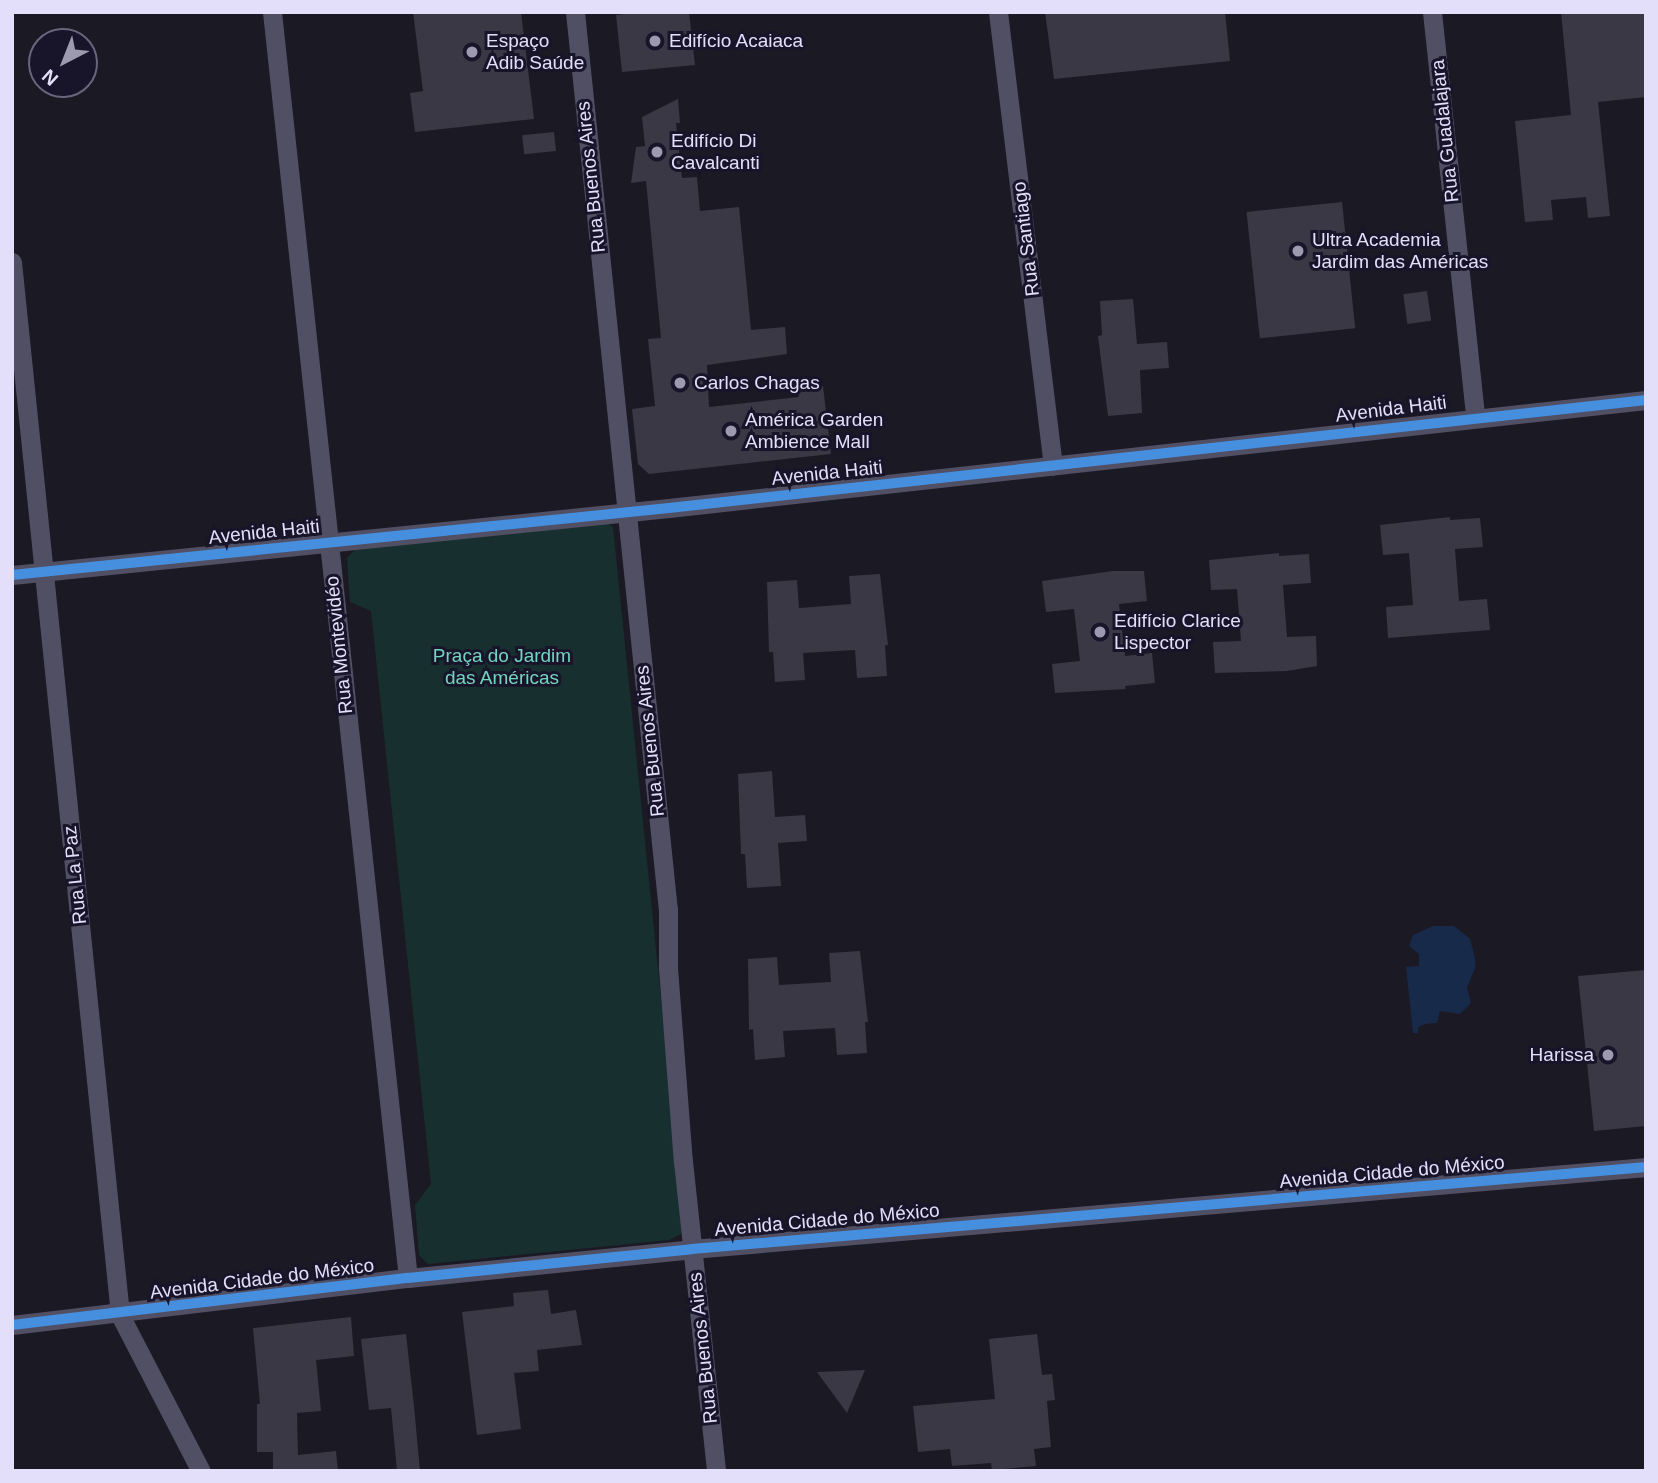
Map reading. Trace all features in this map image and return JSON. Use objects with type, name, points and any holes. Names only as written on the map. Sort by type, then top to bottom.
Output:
[{"type":"street","name":"Rua Montevidéo","points":[[272,12],[408,1278]]},
{"type":"street","name":"Rua Buenos Aires","points":[[575,12],[668,909],[668,968],[692,1249],[716,1471]]},
{"type":"street","name":"Rua Santiago","points":[[998,12],[1053,466]]},
{"type":"street","name":"Rua Guadalajara","points":[[1432,12],[1475,417]]},
{"type":"street","name":"Rua La Paz","points":[[12,262],[120,1315],[201,1471]]},
{"type":"street","name":"Avenida Haiti","points":[[12,575],[625,513],[1646,400]]},
{"type":"street","name":"Avenida Cidade do México","points":[[12,1325],[120,1315],[408,1278],[692,1249],[1646,1167]]},
{"type":"green space","name":"Praça do Jardim das Américas","points":[[603,521],[613,527],[684,1225],[681,1234],[669,1240],[428,1264],[419,1255],[415,1205],[431,1184],[371,611],[350,602],[347,558],[355,550]]},
{"type":"water","points":[[1433,926],[1454,926],[1470,939],[1475,958],[1475,968],[1467,988],[1471,1003],[1460,1014],[1440,1011],[1437,1023],[1425,1024],[1418,1027],[1418,1033],[1413,1033],[1406,967],[1419,966],[1419,954],[1409,946],[1413,935]]},
{"type":"building","name":"Espaço Adib Saúde","points":[[413,12],[521,12],[534,119],[415,132],[410,93],[423,91]]},
{"type":"building","name":"Edifício Acaiaca","points":[[689,12],[695,65],[622,72],[616,15]]},
{"type":"building","points":[[1045,12],[1225,12],[1230,61],[1054,79]]},
{"type":"building","points":[[1561,12],[1646,12],[1646,97],[1598,102],[1610,216],[1588,218],[1586,197],[1551,200],[1553,220],[1525,222],[1515,121],[1571,115]]},
{"type":"building","points":[[678,99],[680,123],[676,123],[682,178],[697,177],[700,211],[739,207],[751,330],[785,327],[787,354],[707,365],[709,407],[799,397],[797,389],[823,386],[831,454],[649,474],[638,464],[632,409],[655,406],[648,339],[661,338],[646,181],[631,183],[636,147],[645,146],[642,117]]},
{"type":"building","points":[[554,132],[556,151],[524,154],[522,135]]},
{"type":"building","name":"Ultra Academia Jardim das Américas","points":[[1342,202],[1355,328],[1260,338],[1247,212]]},
{"type":"building","points":[[1427,291],[1431,321],[1407,324],[1403,294]]},
{"type":"building","points":[[1133,299],[1137,344],[1167,342],[1169,368],[1140,370],[1142,413],[1108,416],[1098,336],[1102,335],[1100,301]]},
{"type":"building","points":[[1450,517],[1450,520],[1480,518],[1483,547],[1455,549],[1459,601],[1487,599],[1490,630],[1388,638],[1386,607],[1413,605],[1409,553],[1383,555],[1380,525]]},
{"type":"building","points":[[1279,553],[1279,556],[1309,554],[1311,583],[1283,585],[1287,637],[1316,636],[1317,666],[1287,671],[1215,673],[1213,642],[1241,641],[1237,589],[1211,590],[1209,560]]},
{"type":"building","name":"Edifício Clarice Lispector","points":[[1113,571],[1144,571],[1147,601],[1119,604],[1125,656],[1152,653],[1155,683],[1125,686],[1126,689],[1055,693],[1052,664],[1080,661],[1074,609],[1046,612],[1042,581]]},
{"type":"building","points":[[880,574],[888,645],[885,645],[887,676],[857,678],[855,650],[803,653],[805,680],[775,682],[773,652],[769,652],[767,582],[797,580],[799,608],[851,604],[849,576]]},
{"type":"building","points":[[772,771],[775,817],[805,815],[807,841],[778,843],[781,886],[747,888],[745,854],[741,854],[738,774]]},
{"type":"building","points":[[860,951],[868,1022],[865,1022],[867,1053],[837,1055],[835,1028],[783,1031],[785,1057],[755,1060],[753,1029],[749,1030],[748,959],[777,957],[779,985],[831,982],[829,953]]},
{"type":"building","name":"Harissa","points":[[1646,970],[1646,1126],[1594,1131],[1578,976]]},
{"type":"building","points":[[548,1290],[551,1314],[576,1310],[582,1345],[537,1350],[539,1371],[514,1373],[521,1429],[477,1435],[462,1312],[514,1306],[513,1293]]},
{"type":"building","points":[[351,1317],[354,1356],[316,1360],[321,1411],[297,1413],[298,1455],[336,1451],[338,1471],[273,1471],[273,1452],[257,1452],[257,1404],[260,1404],[253,1328]]},
{"type":"building","points":[[406,1334],[420,1471],[397,1471],[391,1408],[369,1410],[361,1339]]},
{"type":"building","points":[[1037,1334],[1042,1375],[1052,1374],[1055,1400],[1047,1401],[1051,1447],[1034,1449],[1036,1466],[992,1470],[991,1463],[952,1466],[950,1449],[918,1452],[913,1406],[995,1399],[989,1339]]},
{"type":"building","points":[[865,1370],[847,1413],[817,1372]]},
{"type":"cycle path","points":[[12,575],[669,508],[1646,400]]},
{"type":"cycle path","points":[[12,1325],[408,1278],[692,1249],[1646,1167]]},
{"type":"place","name":"Edifício Acaiaca","points":[[655,41]]},
{"type":"place","name":"Espaço Adib Saúde","points":[[472,52]]},
{"type":"place","name":"Edifício Di Cavalcanti","points":[[657,152]]},
{"type":"place","name":"Ultra Academia Jardim das Américas","points":[[1298,251]]},
{"type":"place","name":"Carlos Chagas","points":[[680,383]]},
{"type":"place","name":"América Garden Ambience Mall","points":[[731,431]]},
{"type":"place","name":"Edifício Clarice Lispector","points":[[1100,632]]},
{"type":"place","name":"Harissa","points":[[1608,1055]]}]
